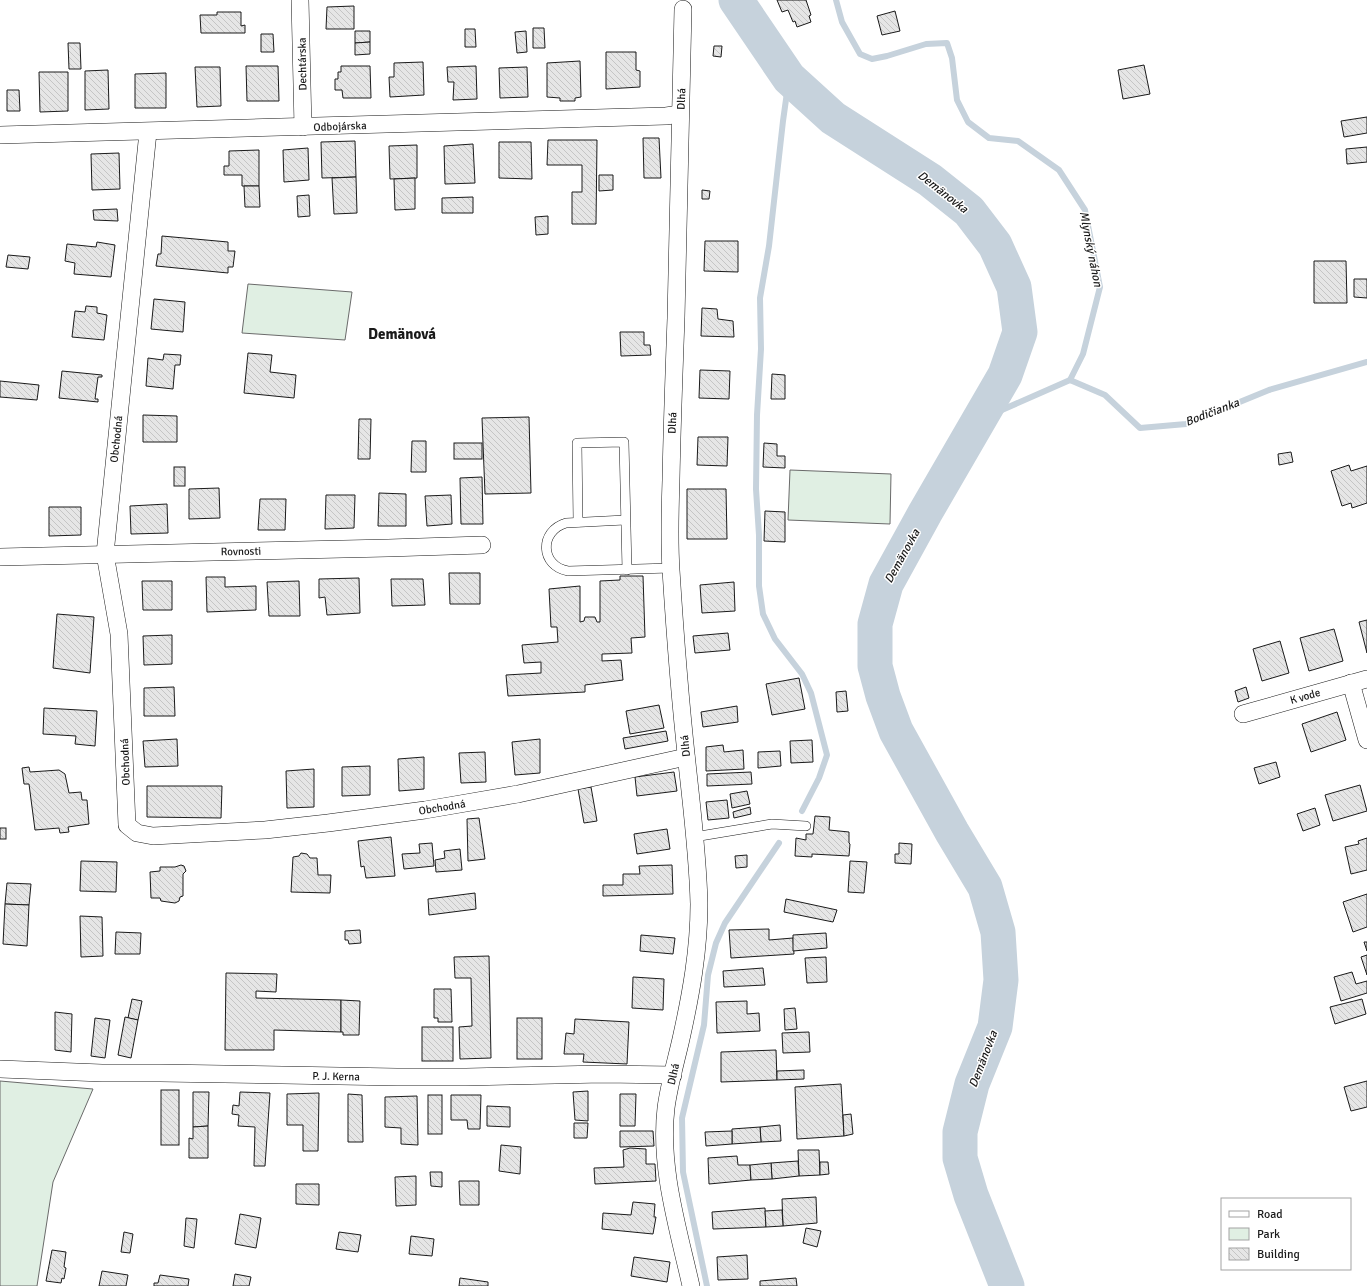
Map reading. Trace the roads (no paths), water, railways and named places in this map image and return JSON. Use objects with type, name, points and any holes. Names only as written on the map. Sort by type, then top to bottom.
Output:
[{"type":"street","name":"Dechtárska","points":[[300,0],[304,127]]},
{"type":"street","name":"Dlhá","points":[[684,3],[680,114],[680,203],[670,523],[671,568],[699,900],[699,932],[689,1005],[666,1111],[665,1146],[675,1215],[691,1286]]},
{"type":"street","name":"Odbojárska","points":[[0,136],[658,116],[680,114]]},
{"type":"street","name":"Obchodná","points":[[148,132],[105,554],[120,634],[127,825],[136,833],[153,836],[265,830],[328,823],[491,799],[686,757]]},
{"type":"street","name":"Rovnosti","points":[[0,557],[482,545]]},
{"type":"street","name":"K vode","points":[[1243,714],[1359,681]]},
{"type":"street","points":[[1359,681],[1367,740]]},
{"type":"street","name":"P. J. Kerna","points":[[0,1069],[102,1073],[396,1077],[603,1074],[673,1075]]},
{"type":"lane","points":[[578,522],[577,443],[624,442],[625,520],[628,570]]},
{"type":"lane","points":[[625,520],[578,522],[560,525],[550,534],[547,540],[546,547],[550,560],[555,566],[562,570],[568,571],[671,568]]},
{"type":"lane","points":[[694,836],[772,824],[806,826]]},
{"type":"waterway","name":"Demänovka","points":[[736,0],[789,78],[833,118],[930,180],[969,211],[995,245],[1014,287],[1020,332],[1005,375],[925,513],[886,584],[875,624],[875,666],[883,696],[896,731],[952,832],[985,887],[998,932],[1001,980],[995,1027],[972,1084],[960,1132],[960,1158],[971,1195],[1007,1286]]},
{"type":"waterway","name":"Mlynský náhon","points":[[836,0],[842,22],[860,54],[872,59],[926,44],[947,43],[952,58],[957,100],[968,122],[989,138],[1018,141],[1059,170],[1085,210],[1100,287],[1083,354],[1070,380]]},
{"type":"waterway","points":[[789,78],[769,246],[760,298],[761,349],[757,415],[756,489],[759,535],[759,586],[763,614],[775,639],[802,674],[811,693],[827,755],[819,778],[802,811]]},
{"type":"waterway","name":"Bodičianka","points":[[979,420],[1070,380],[1105,395],[1140,428],[1186,424],[1269,390],[1367,362]]},
{"type":"waterway","points":[[707,1286],[683,1172],[682,1118],[704,1025],[708,975],[716,943],[725,923],[779,843]]},
{"type":"district","name":"Demänová","points":[[402,334]]}]
